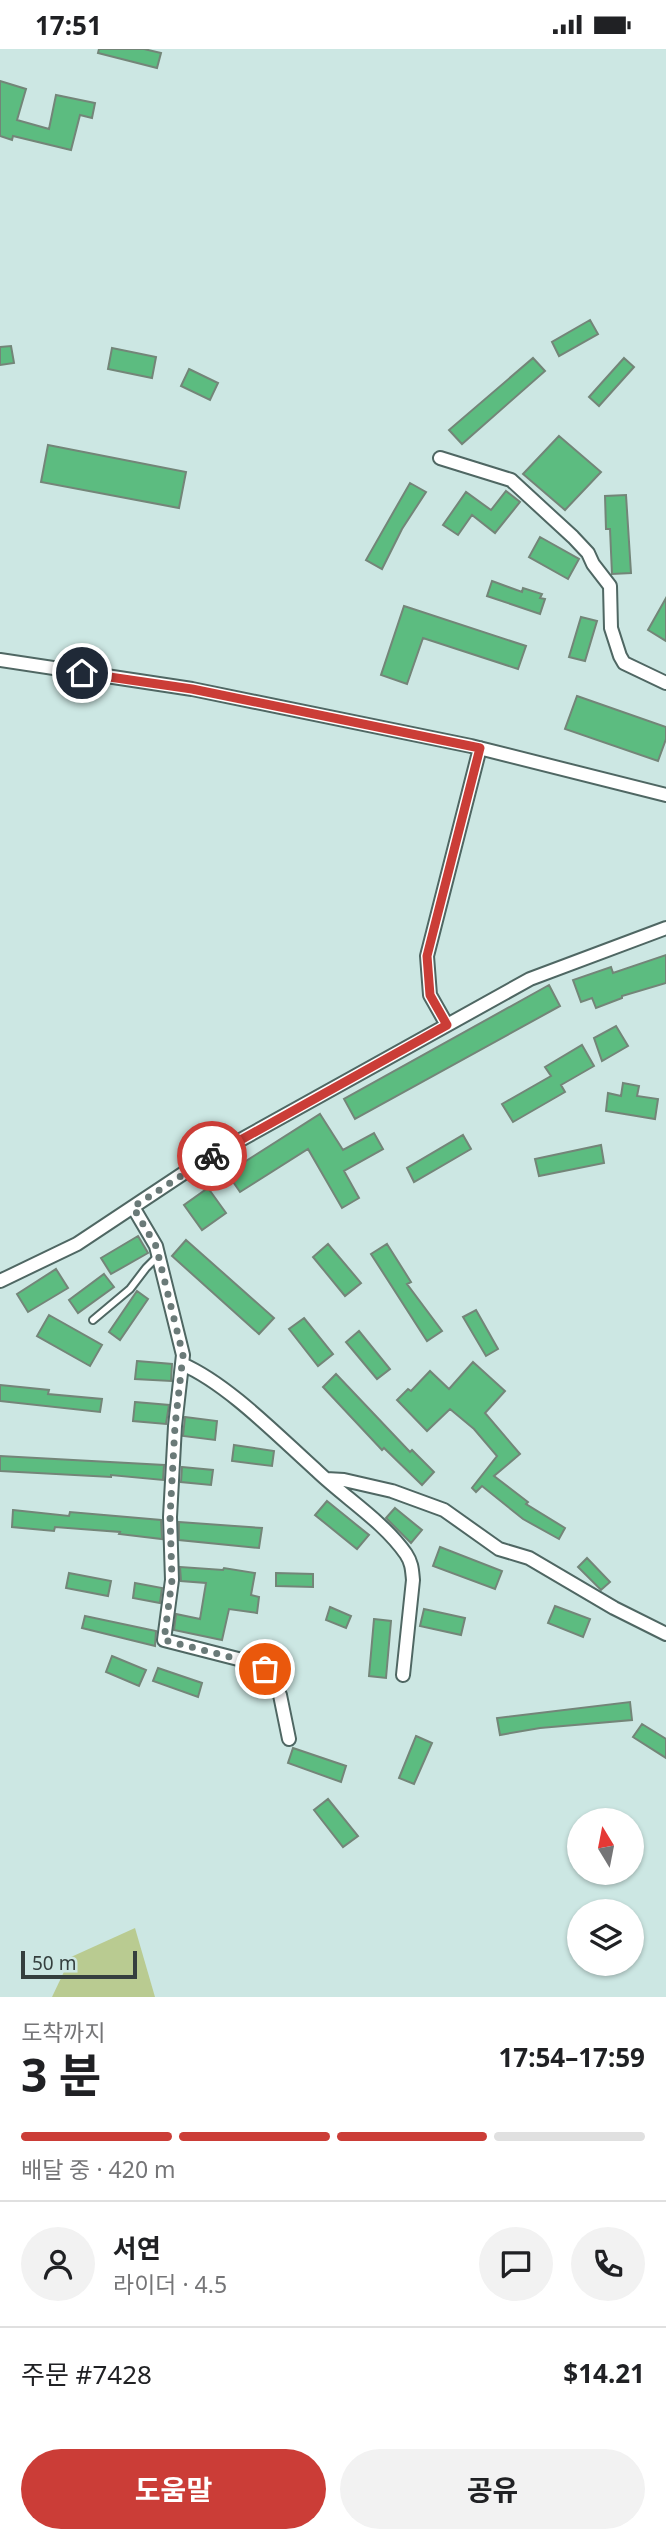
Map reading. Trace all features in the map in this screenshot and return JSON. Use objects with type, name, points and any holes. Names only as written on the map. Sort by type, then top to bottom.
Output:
[{"type":"street","points":[[440,458],[510,480],[573,537],[610,586],[611,628],[624,663],[666,683]]},
{"type":"street","points":[[0,660],[192,689],[480,748],[666,795]]},
{"type":"street","points":[[447,1025],[430,995],[427,956],[480,748]]},
{"type":"street","points":[[0,1282],[77,1244],[199,1163],[530,979],[666,928]]},
{"type":"street","points":[[133,1207],[156,1246],[183,1355],[175,1426],[170,1517],[172,1580],[164,1640],[246,1661],[265,1669],[280,1695],[289,1739]]},
{"type":"street","points":[[182,1364],[200,1372],[282,1438],[377,1523],[405,1553],[412,1564],[413,1580],[403,1675]]},
{"type":"street","points":[[326,1479],[344,1480],[392,1491],[444,1510],[499,1549],[529,1558],[614,1608],[666,1634]]},
{"type":"lane","points":[[93,1320],[130,1289],[158,1256]]},
{"type":"green space","points":[[135,1928],[155,1997],[52,1997],[71,1957]]},
{"type":"building","points":[[99,49],[144,49],[161,53],[157,68],[98,53]]},
{"type":"building","points":[[0,81],[26,89],[17,120],[49,129],[56,95],[95,103],[92,118],[80,115],[71,150],[13,136],[12,140],[0,136]]},
{"type":"building","points":[[590,320],[598,334],[559,356],[552,342]]},
{"type":"building","points":[[11,346],[14,363],[0,365],[0,347]]},
{"type":"building","points":[[112,348],[156,357],[152,378],[108,369]]},
{"type":"building","points":[[533,358],[545,371],[462,444],[449,430]]},
{"type":"building","points":[[624,358],[634,367],[599,406],[589,397]]},
{"type":"building","points":[[189,369],[218,383],[210,400],[181,386]]},
{"type":"building","points":[[559,436],[601,472],[565,510],[523,474]]},
{"type":"building","points":[[48,445],[186,472],[179,508],[41,482]]},
{"type":"building","points":[[410,483],[426,492],[402,529],[382,569],[366,560]]},
{"type":"building","points":[[506,491],[520,502],[495,533],[472,515],[458,535],[443,525],[466,492],[491,510]]},
{"type":"building","points":[[626,495],[631,573],[612,574],[605,496]]},
{"type":"building","points":[[540,537],[579,559],[568,579],[529,557]]},
{"type":"building","points":[[492,581],[522,592],[523,588],[542,594],[540,598],[545,599],[540,614],[487,596]]},
{"type":"building","points":[[666,598],[666,641],[648,630]]},
{"type":"building","points":[[404,606],[526,646],[518,669],[423,638],[407,684],[381,675]]},
{"type":"building","points":[[581,617],[597,621],[585,661],[569,657]]},
{"type":"building","points":[[577,696],[666,727],[666,739],[658,761],[565,729]]},
{"type":"building","points":[[666,955],[666,983],[622,996],[596,1008],[592,998],[581,1002],[573,980],[611,967],[613,973]]},
{"type":"building","points":[[549,985],[560,1006],[355,1119],[344,1099]]},
{"type":"building","points":[[616,1026],[628,1046],[602,1061],[594,1038]]},
{"type":"building","points":[[582,1045],[594,1066],[561,1085],[565,1092],[513,1122],[502,1104],[551,1076],[545,1067]]},
{"type":"building","points":[[623,1083],[639,1086],[637,1096],[658,1099],[655,1119],[606,1111],[608,1093],[621,1096]]},
{"type":"building","points":[[320,1114],[343,1150],[374,1133],[383,1149],[344,1171],[359,1198],[342,1208],[308,1149],[240,1192],[227,1173]]},
{"type":"building","points":[[463,1135],[471,1149],[414,1182],[407,1168]]},
{"type":"building","points":[[601,1145],[604,1163],[539,1176],[535,1159]]},
{"type":"building","points":[[208,1188],[226,1213],[202,1230],[184,1205]]},
{"type":"building","points":[[138,1236],[148,1253],[111,1274],[101,1258]]},
{"type":"building","points":[[186,1240],[274,1318],[259,1334],[172,1256]]},
{"type":"building","points":[[328,1244],[361,1283],[345,1296],[313,1257]]},
{"type":"building","points":[[387,1244],[411,1282],[407,1284],[442,1331],[427,1341],[371,1254]]},
{"type":"building","points":[[56,1269],[68,1288],[28,1312],[17,1294]]},
{"type":"building","points":[[104,1274],[114,1287],[78,1313],[69,1300]]},
{"type":"building","points":[[137,1291],[148,1299],[120,1340],[109,1332]]},
{"type":"building","points":[[476,1310],[498,1349],[486,1356],[463,1317]]},
{"type":"building","points":[[49,1315],[102,1345],[90,1366],[37,1336]]},
{"type":"building","points":[[304,1318],[333,1354],[318,1366],[289,1329]]},
{"type":"building","points":[[359,1331],[390,1369],[377,1379],[346,1342]]},
{"type":"building","points":[[137,1361],[172,1364],[171,1381],[135,1379]]},
{"type":"building","points":[[473,1362],[505,1391],[485,1413],[520,1454],[494,1476],[528,1502],[526,1504],[565,1528],[559,1539],[523,1519],[482,1486],[476,1492],[472,1488],[497,1456],[474,1429],[450,1409],[427,1431],[397,1400],[408,1389],[411,1391],[430,1371],[449,1389]]},
{"type":"building","points":[[336,1374],[410,1452],[412,1450],[434,1472],[422,1485],[384,1448],[382,1450],[323,1387]]},
{"type":"building","points":[[0,1385],[49,1390],[48,1394],[102,1399],[100,1412],[0,1401]]},
{"type":"building","points":[[135,1402],[169,1405],[166,1424],[133,1421]]},
{"type":"building","points":[[185,1417],[217,1421],[215,1440],[183,1436]]},
{"type":"building","points":[[234,1445],[274,1451],[272,1466],[232,1461]]},
{"type":"building","points":[[0,1456],[164,1465],[163,1480],[111,1475],[0,1471]]},
{"type":"building","points":[[182,1467],[213,1470],[211,1485],[181,1482]]},
{"type":"building","points":[[327,1501],[369,1535],[357,1549],[315,1515]]},
{"type":"building","points":[[395,1508],[422,1530],[411,1543],[386,1518]]},
{"type":"building","points":[[13,1510],[69,1516],[70,1512],[161,1520],[162,1539],[119,1534],[120,1532],[12,1527]]},
{"type":"building","points":[[179,1522],[262,1528],[259,1548],[179,1540]]},
{"type":"building","points":[[440,1547],[502,1571],[495,1589],[433,1566]]},
{"type":"building","points":[[587,1558],[610,1582],[601,1590],[578,1567]]},
{"type":"building","points":[[180,1567],[224,1568],[255,1573],[251,1595],[259,1597],[257,1613],[229,1609],[222,1640],[174,1630],[176,1614],[200,1619],[206,1583],[181,1581]]},
{"type":"building","points":[[69,1573],[111,1581],[108,1596],[66,1588]]},
{"type":"building","points":[[276,1573],[313,1574],[313,1587],[276,1586]]},
{"type":"building","points":[[135,1583],[162,1588],[160,1603],[133,1598]]},
{"type":"building","points":[[555,1606],[590,1619],[583,1637],[548,1623]]},
{"type":"building","points":[[330,1607],[351,1616],[346,1628],[326,1620]]},
{"type":"building","points":[[424,1609],[465,1618],[461,1635],[420,1626]]},
{"type":"building","points":[[85,1616],[156,1631],[155,1646],[82,1628]]},
{"type":"building","points":[[374,1619],[391,1621],[386,1678],[369,1676]]},
{"type":"building","points":[[112,1656],[146,1670],[139,1686],[106,1672]]},
{"type":"building","points":[[158,1668],[202,1683],[198,1697],[153,1681]]},
{"type":"building","points":[[630,1702],[632,1720],[540,1728],[500,1735],[497,1718]]},
{"type":"building","points":[[642,1724],[666,1739],[666,1758],[633,1737]]},
{"type":"building","points":[[416,1736],[432,1743],[414,1784],[399,1778]]},
{"type":"building","points":[[293,1748],[346,1766],[341,1782],[288,1763]]},
{"type":"building","points":[[328,1799],[358,1836],[343,1847],[314,1810]]},
{"type":"way so far","points":[[212,1156],[133,1207],[156,1246],[183,1355],[175,1426],[170,1517],[172,1580],[164,1640],[246,1661],[265,1669]]},
{"type":"route","points":[[82,673],[192,689],[480,748],[427,956],[430,995],[447,1025],[212,1156]]}]
